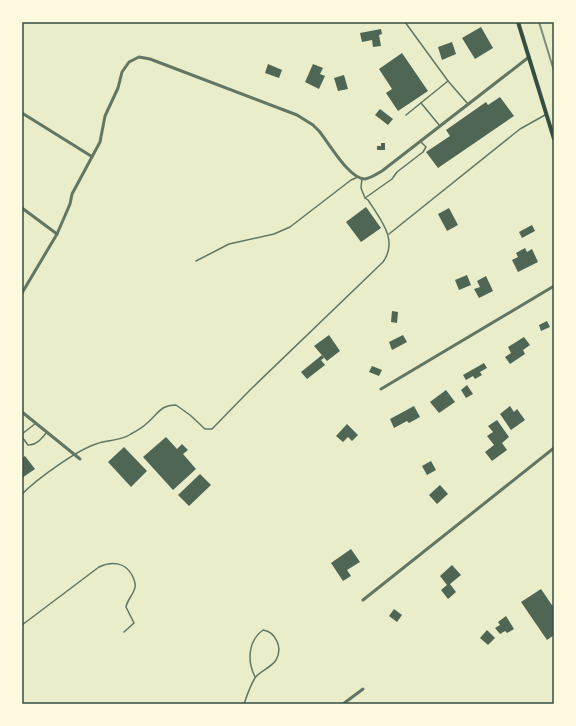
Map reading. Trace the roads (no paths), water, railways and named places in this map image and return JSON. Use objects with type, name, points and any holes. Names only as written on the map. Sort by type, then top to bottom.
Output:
[{"type":"main road","points":[[518,22],[554,139]]},
{"type":"street","points":[[22,293],[57,234],[70,204],[72,194],[91,156],[100,142],[105,116],[118,88],[122,72],[129,62],[144,57],[272,105],[305,119],[319,131],[350,172],[360,178],[370,178],[382,171],[421,142],[529,57]]},
{"type":"street","points":[[22,113],[91,156]]},
{"type":"street","points":[[22,208],[57,234]]},
{"type":"street","points":[[381,389],[554,286]]},
{"type":"street","points":[[22,412],[80,459]]},
{"type":"street","points":[[363,600],[554,448]]},
{"type":"street","points":[[343,704],[363,689]]},
{"type":"lane","points":[[405,22],[448,81],[468,104]]},
{"type":"lane","points":[[406,115],[448,81]]},
{"type":"lane","points":[[421,103],[440,126]]},
{"type":"lane","points":[[389,234],[520,129],[547,114]]},
{"type":"lane","points":[[365,198],[392,179],[397,172],[423,152],[426,147],[421,142]]},
{"type":"lane","points":[[22,494],[33,483],[75,455],[96,444],[131,435],[146,424],[162,408],[176,405],[190,415],[205,429],[212,429],[250,390],[383,262],[388,256],[389,234],[365,198],[361,188],[360,178],[351,180],[290,227],[274,234],[221,247],[196,261]]},
{"type":"lane","points":[[36,423],[22,436],[28,445],[37,443],[47,432]]},
{"type":"lane","points":[[22,625],[99,567],[106,564],[113,564],[125,567],[130,571],[136,587],[126,607],[134,623],[124,632]]},
{"type":"lane","points":[[244,704],[255,676],[250,660],[251,648],[263,630],[268,631],[272,633],[279,646],[279,653],[276,661],[266,670],[255,676]]},
{"type":"railway","points":[[539,22],[554,71]]}]
